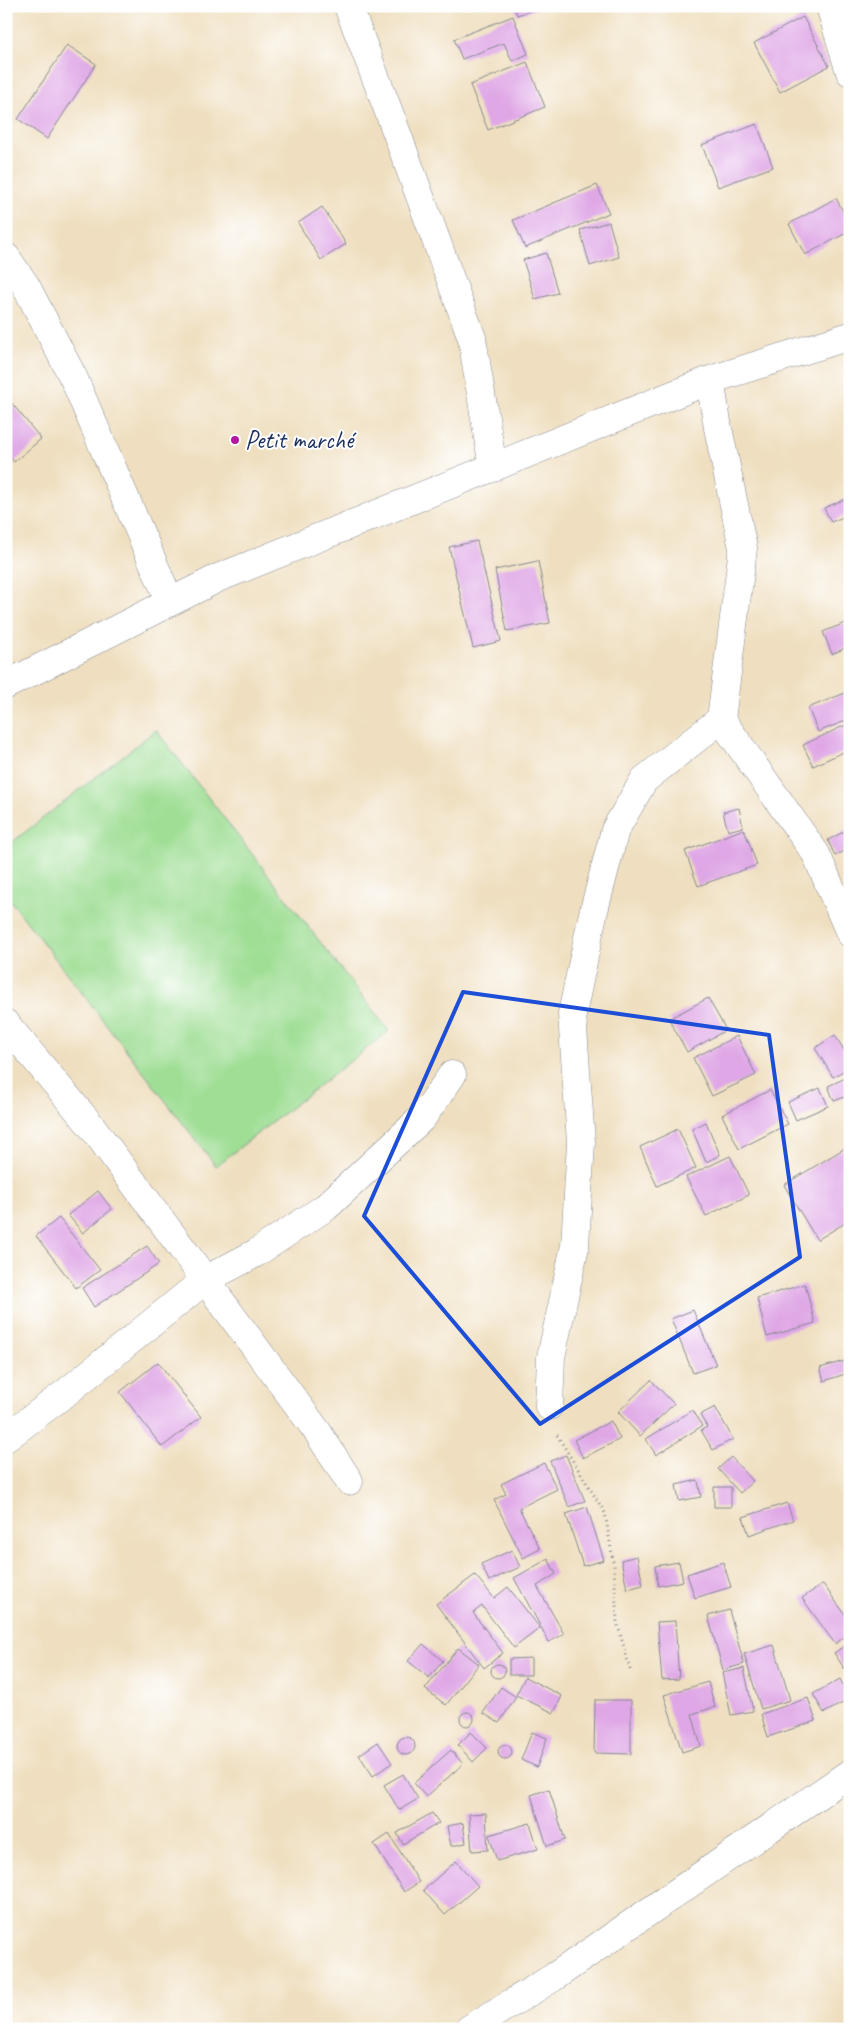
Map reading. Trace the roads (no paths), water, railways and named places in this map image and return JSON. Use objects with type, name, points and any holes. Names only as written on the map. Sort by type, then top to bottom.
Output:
[{"type":"street","points":[[348,6],[472,338],[493,468]]},
{"type":"street","points":[[830,6],[850,72]]},
{"type":"street","points":[[6,258],[26,286],[74,379],[170,602]]},
{"type":"street","points":[[6,685],[218,578],[710,380],[850,336]]},
{"type":"street","points":[[710,380],[742,548],[721,719],[816,854],[850,933]]},
{"type":"street","points":[[549,1406],[551,1356],[575,1246],[581,1142],[572,1014],[593,914],[615,830],[644,780],[721,719]]},
{"type":"street","points":[[6,1024],[93,1128],[317,1431],[349,1481]]},
{"type":"street","points":[[6,1438],[68,1391],[205,1280],[256,1254],[326,1207],[422,1118],[452,1074]]},
{"type":"street","points":[[469,2029],[554,1978],[850,1772]]},
{"type":"place","name":"Petit marché","points":[[235,440]]}]
